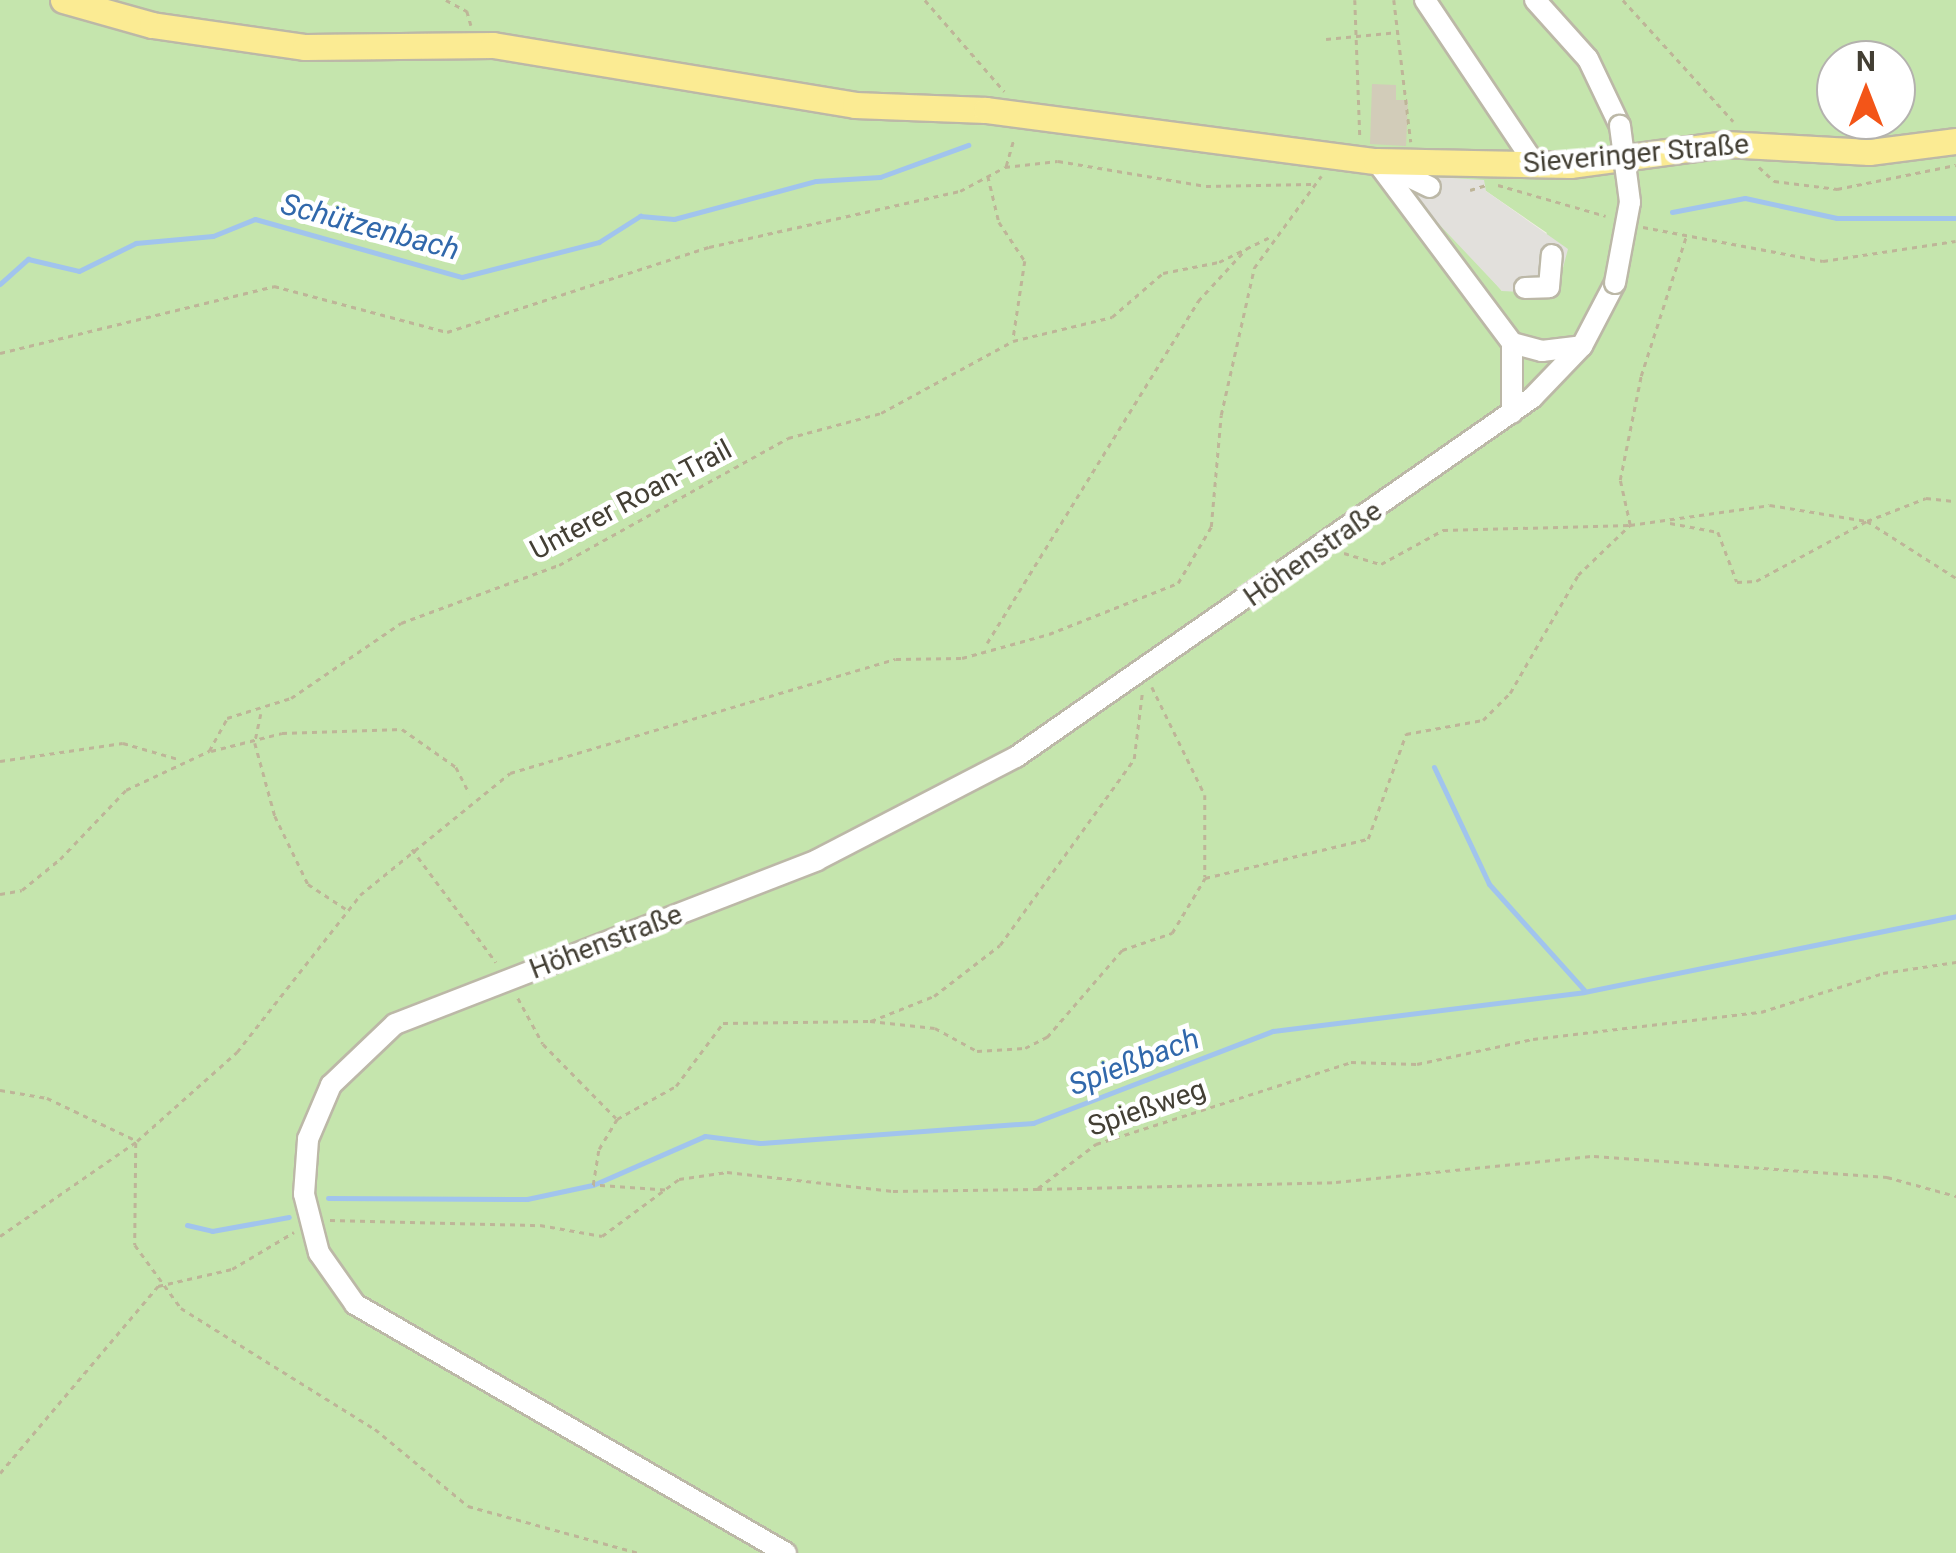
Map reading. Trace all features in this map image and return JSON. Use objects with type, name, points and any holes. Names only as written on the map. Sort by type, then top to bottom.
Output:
[{"type":"main road","name":"Sieveringer Straße","points":[[62,0],[152,25],[305,47],[471,44],[855,105],[1012,113],[1363,160],[1536,166],[1745,143],[1848,152],[1956,141]]},
{"type":"street","points":[[1425,0],[1536,166]]},
{"type":"street","name":"Höhenstraße","points":[[786,1553],[376,1323],[338,1284],[308,1223],[308,1139],[349,1060],[396,1024],[893,824],[1145,672],[1512,414],[1582,346],[1615,282],[1630,202],[1620,126],[1588,59],[1534,0]]},
{"type":"street","points":[[1363,160],[1430,187]]},
{"type":"street","points":[[1363,160],[1512,342],[1556,352],[1582,346]]},
{"type":"street","points":[[1525,288],[1549,287],[1552,255]]},
{"type":"street","points":[[1512,342],[1512,414]]},
{"type":"path","points":[[446,0],[467,11],[471,44]]},
{"type":"path","points":[[925,0],[1000,81],[1012,113],[1004,167]]},
{"type":"path","points":[[1355,0],[1361,39],[1363,160]]},
{"type":"path","points":[[1394,0],[1412,96],[1410,161]]},
{"type":"path","points":[[1326,40],[1399,32]]},
{"type":"path","points":[[0,353],[274,286],[448,332],[709,248],[960,191],[1004,167],[1058,161],[1206,186],[1313,184],[1271,236],[1250,278],[1221,416],[1210,526],[1196,562],[1178,583],[1049,634],[986,644],[962,658],[896,660],[510,773],[471,796],[348,910],[237,1052],[136,1140],[0,1236]]},
{"type":"path","points":[[988,176],[999,222],[1025,261],[1013,342]]},
{"type":"path","points":[[1470,190],[1491,183],[1615,218]]},
{"type":"path","points":[[1632,224],[1824,261],[1956,241]]},
{"type":"path","name":"Unterer Roan-Trail","points":[[209,751],[227,718],[262,711],[402,623],[559,565],[788,438],[881,412],[1013,342],[1112,318],[1163,274],[1247,248],[1271,236]]},
{"type":"path","points":[[1630,525],[1620,480],[1641,376],[1686,236]]},
{"type":"path","points":[[986,644],[1198,301],[1247,248]]},
{"type":"path","points":[[1663,522],[1718,532],[1737,582],[1756,582],[1868,521],[1926,498],[1956,501]]},
{"type":"path","points":[[1333,541],[1357,562],[1380,564],[1443,530],[1630,525],[1770,505],[1868,521],[1956,578]]},
{"type":"path","points":[[1205,878],[1368,839],[1406,734],[1484,720],[1510,693],[1578,575],[1630,525]]},
{"type":"path","points":[[666,1190],[592,1185],[617,1119],[676,1086],[723,1023],[870,1021],[934,1028],[977,1051],[1024,1048],[1047,1038],[1122,950],[1172,933],[1205,878],[1205,796],[1145,672]]},
{"type":"path","points":[[870,1021],[934,996],[1000,945],[1134,759],[1145,672]]},
{"type":"path","points":[[262,711],[255,743],[275,816],[308,884],[348,910]]},
{"type":"path","points":[[0,894],[22,890],[126,790],[181,760],[209,751],[340,726],[402,728],[456,766],[471,796]]},
{"type":"path","points":[[0,761],[123,743],[181,760]]},
{"type":"path","points":[[412,849],[508,979],[543,1044],[617,1119]]},
{"type":"path","name":"Spießweg","points":[[1037,1189],[1096,1144],[1350,1062],[1417,1064],[1761,1012],[1884,973],[1956,962]]},
{"type":"path","points":[[0,1090],[47,1098],[136,1140]]},
{"type":"path","points":[[136,1140],[133,1230],[158,1286],[375,1429],[468,1506],[639,1553]]},
{"type":"path","points":[[0,1473],[158,1286],[232,1269],[308,1223],[540,1225],[602,1236],[679,1178],[727,1172],[893,1191],[1037,1189],[1336,1182],[1594,1156],[1887,1177],[1956,1196]]},
{"type":"green space","points":[[0,0],[1956,0],[1956,1553],[0,1553]],"holes":[[[1486,191],[1547,233],[1502,291],[1418,194]]]},
{"type":"shaded area","points":[[1420,176],[1484,180],[1486,191],[1568,249],[1556,294],[1502,291],[1402,185]]},
{"type":"building","points":[[1372,84],[1396,85],[1396,100],[1408,100],[1406,146],[1370,144]]},
{"type":"waterway","name":"Schützenbach","points":[[0,284],[28,259],[79,271],[136,243],[213,236],[255,219],[462,277],[599,242],[640,216],[674,219],[816,181],[880,177],[968,145]]},
{"type":"waterway","points":[[1672,212],[1745,198],[1837,218],[1956,218]]},
{"type":"waterway","points":[[1434,767],[1489,884],[1584,990]]},
{"type":"waterway","name":"Spießbach","points":[[328,1198],[527,1199],[593,1185],[705,1136],[760,1143],[1033,1123],[1273,1031],[1584,992],[1956,916]]},
{"type":"waterway","name":"Spießbach","points":[[187,1225],[212,1231],[289,1217]]}]
